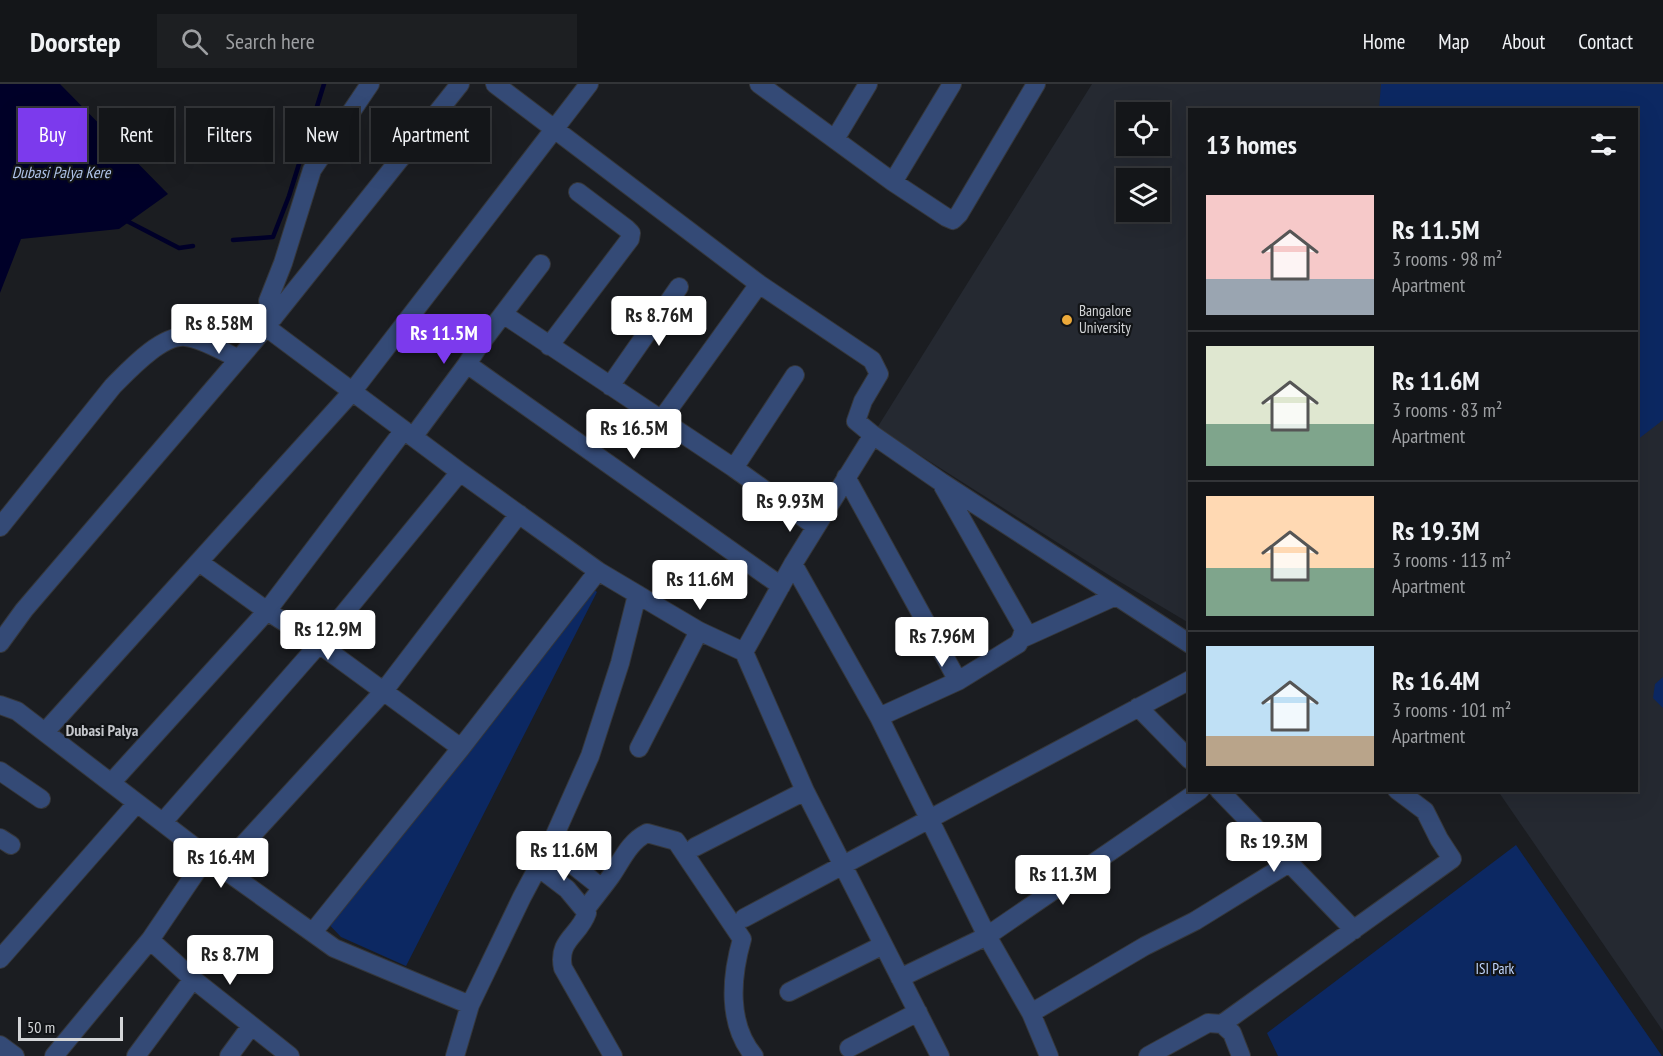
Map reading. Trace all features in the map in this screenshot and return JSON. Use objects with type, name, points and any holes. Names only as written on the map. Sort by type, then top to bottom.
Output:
[{"type":"street","points":[[370,84],[312,170],[283,263],[268,301],[270,322],[352,392],[598,571],[699,631],[744,652],[805,791],[940,1056]]},
{"type":"street","points":[[0,644],[24,610],[270,322],[460,84]]},
{"type":"street","points":[[495,84],[759,284],[872,360],[879,374],[863,401],[856,421],[873,435],[941,482],[1188,643]]},
{"type":"street","points":[[45,732],[352,392],[589,84]]},
{"type":"street","points":[[759,84],[779,90],[835,139],[893,182],[953,220],[959,214],[1036,84]]},
{"type":"street","points":[[835,139],[868,84]]},
{"type":"street","points":[[893,182],[952,84]]},
{"type":"street","points":[[549,346],[630,239],[631,233],[627,229],[578,192]]},
{"type":"street","points":[[111,783],[267,611],[467,364],[541,264]]},
{"type":"street","points":[[662,420],[759,284]]},
{"type":"street","points":[[610,386],[679,287]]},
{"type":"street","points":[[503,314],[734,468],[815,526]]},
{"type":"street","points":[[0,527],[113,386],[130,368],[152,351],[174,339],[184,337],[197,340],[239,359]]},
{"type":"street","points":[[467,364],[781,586]]},
{"type":"street","points":[[734,468],[795,375]]},
{"type":"street","points":[[744,652],[815,526],[873,435]]},
{"type":"street","points":[[163,822],[319,644],[459,472]]},
{"type":"street","points":[[846,477],[958,681]]},
{"type":"street","points":[[879,717],[958,681],[1018,644],[1024,629],[941,482]]},
{"type":"street","points":[[222,868],[383,692],[519,514]]},
{"type":"street","points":[[199,562],[267,611],[319,644],[461,748]]},
{"type":"street","points":[[793,564],[879,717],[987,936],[1031,1013],[1049,1056]]},
{"type":"street","points":[[313,932],[461,748],[598,571]]},
{"type":"street","points":[[455,1056],[470,1005],[549,846],[590,756],[620,663],[637,595]]},
{"type":"street","points":[[1021,639],[1116,596]]},
{"type":"street","points":[[639,748],[699,631]]},
{"type":"street","points":[[744,918],[1188,681]]},
{"type":"street","points":[[0,705],[17,711],[222,868],[334,948],[470,1005]]},
{"type":"street","points":[[1138,707],[1188,758]]},
{"type":"street","points":[[0,771],[41,799]]},
{"type":"street","points":[[695,847],[805,791]]},
{"type":"street","points":[[900,978],[987,936],[1197,792]]},
{"type":"street","points":[[1221,792],[1354,930]]},
{"type":"street","points":[[1222,1024],[1452,859],[1425,811],[1400,792]]},
{"type":"street","points":[[0,959],[137,803]]},
{"type":"street","points":[[585,910],[610,877],[627,849],[640,836],[647,833],[676,841],[742,939],[733,987],[736,1022],[754,1056]]},
{"type":"street","points":[[549,846],[602,888]]},
{"type":"street","points":[[54,1056],[150,940],[207,856]]},
{"type":"street","points":[[1031,1013],[1145,945],[1195,921],[1289,863]]},
{"type":"street","points":[[538,867],[567,889],[587,914],[562,948],[563,968],[613,1056]]},
{"type":"street","points":[[150,940],[193,979],[290,1056]]},
{"type":"street","points":[[789,992],[883,945]]},
{"type":"street","points":[[136,1056],[193,979]]},
{"type":"street","points":[[849,1048],[918,1012]]},
{"type":"street","points":[[1148,1056],[1208,1023],[1222,1024],[1232,1033],[1241,1056]]},
{"type":"street","points":[[229,1056],[251,1026]]},
{"type":"street","points":[[0,1045],[15,1056]]},
{"type":"shaded area","name":"Bangalore University","points":[[1092,84],[1663,84],[1663,1031],[1499,792],[1638,792],[1638,108],[1188,108],[1188,622],[877,428]]},
{"type":"green space","points":[[1381,84],[1663,84],[1663,420],[1638,439],[1638,108],[1379,108]]},
{"type":"green space","points":[[590,587],[597,592],[406,966],[341,937],[318,913]]},
{"type":"green space","points":[[1663,677],[1663,708],[1653,698],[1655,684]]},
{"type":"green space","name":"ISI Park","points":[[1516,845],[1662,1056],[1278,1056],[1267,1033]]},
{"type":"water","name":"Dubasi Palya Kere","points":[[0,84],[60,84],[84,108],[18,108],[18,162],[87,162],[87,112],[99,124],[99,162],[137,162],[168,194],[119,229],[21,239],[0,293]]},
{"type":"waterway","points":[[233,240],[273,237],[289,196],[324,84]]},
{"type":"waterway","points":[[125,220],[179,248],[193,246]]},
{"type":"place","name":"Bangalore University","points":[[1067,320]]},
{"type":"district","name":"Dubasi Palya","points":[[102,730]]}]
